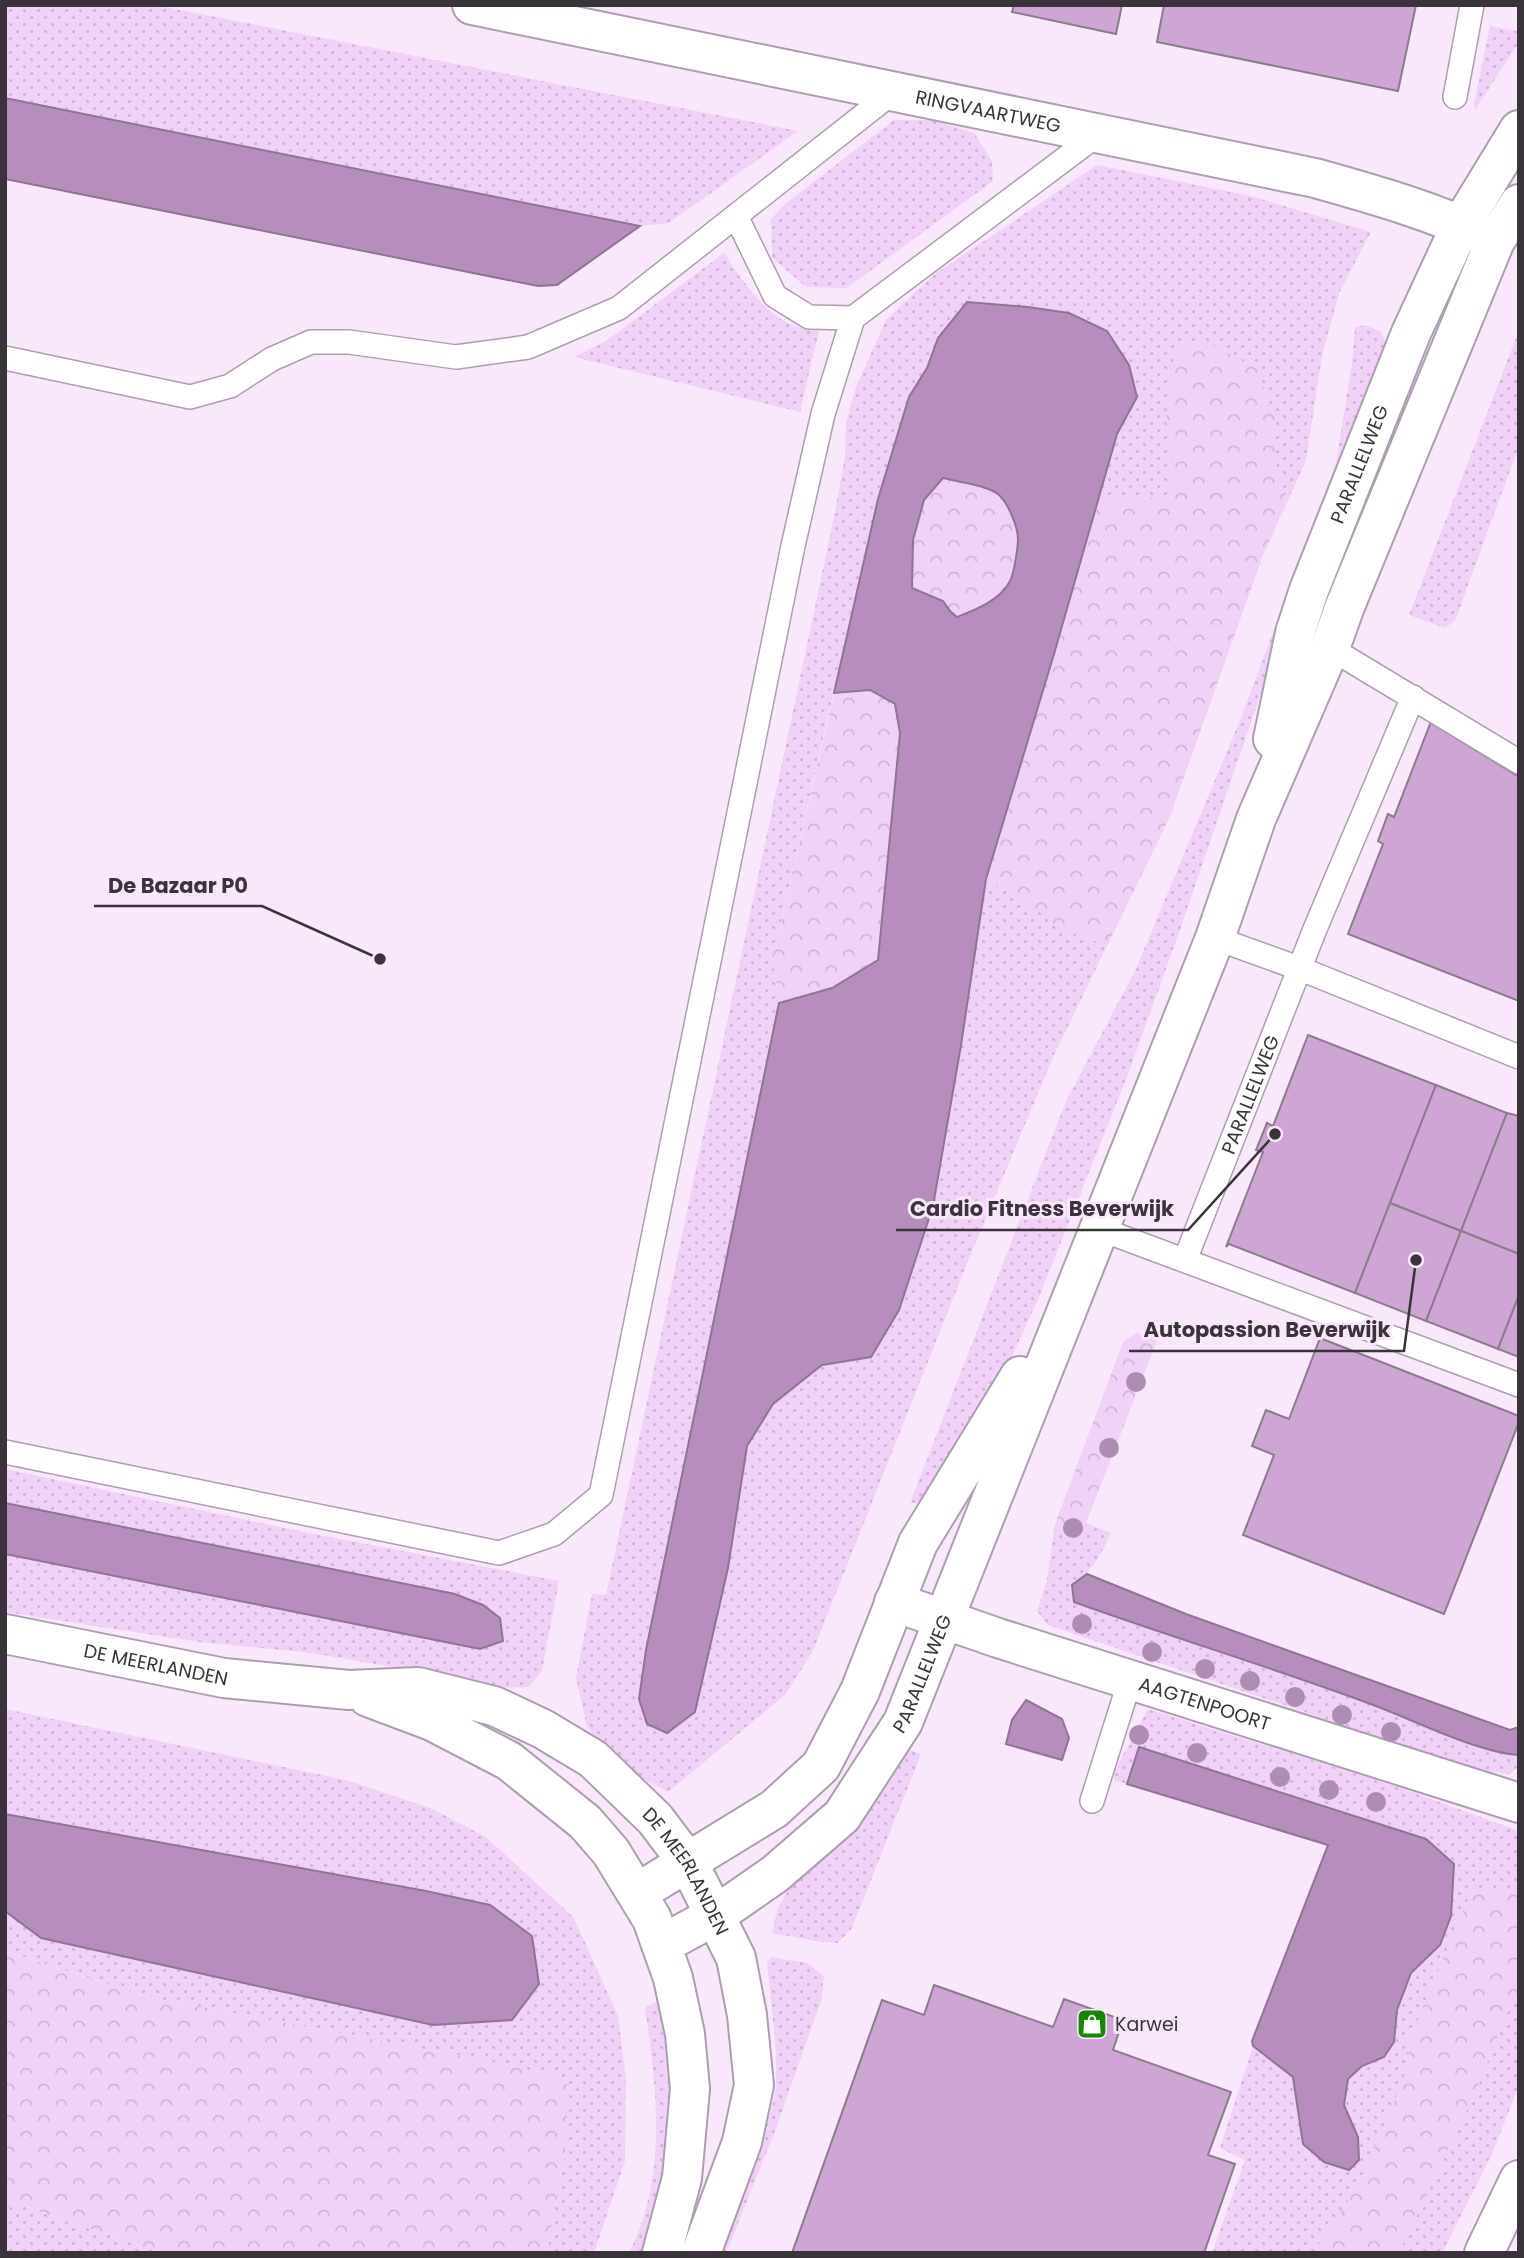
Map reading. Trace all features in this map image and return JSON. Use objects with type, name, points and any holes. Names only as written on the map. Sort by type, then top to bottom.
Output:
[{"type":"main road","name":"RINGVAARTWEG","points":[[472,5],[1315,178],[1401,202],[1495,241]]},
{"type":"main road","name":"PARALLELWEG","points":[[1256,819],[1295,633],[1309,590],[1411,333],[1461,225],[1519,130]]},
{"type":"main road","name":"PARALLELWEG","points":[[663,1944],[716,1915],[775,1874],[842,1816],[903,1722],[1215,938],[1256,819],[1330,648],[1495,241],[1519,204]]},
{"type":"main road","name":"PARALLELWEG","points":[[637,1893],[689,1864],[774,1810],[821,1766],[860,1691],[918,1542],[1018,1379],[1064,1314]]},
{"type":"main road","name":"AAGTENPOORT","points":[[894,1602],[1519,1803]]},
{"type":"main road","name":"DE MEERLANDEN","points":[[5,1634],[224,1678],[349,1690],[418,1688],[494,1706],[543,1729],[593,1759],[655,1819],[689,1864],[736,1958],[747,2015],[754,2085],[742,2142],[701,2253]]},
{"type":"main road","name":"DE MEERLANDEN","points":[[349,1690],[432,1721],[509,1761],[584,1822],[611,1852],[637,1893],[663,1944],[673,1978],[685,2034],[690,2089],[682,2178],[662,2253]]},
{"type":"main road","points":[[1484,2253],[1519,2180]]},
{"type":"lane","points":[[1455,97],[1472,5]]},
{"type":"lane","points":[[5,358],[190,397],[230,386],[272,359],[311,342],[349,342],[456,357],[528,347],[619,308],[893,92]]},
{"type":"lane","points":[[5,1452],[499,1553],[554,1534],[601,1495],[793,546],[823,414],[853,318],[1098,134]]},
{"type":"lane","points":[[736,216],[775,296],[809,317],[853,318]]},
{"type":"lane","points":[[1330,648],[1519,762]]},
{"type":"lane","name":"PARALLELWEG","points":[[1185,1260],[1315,929],[1413,697]]},
{"type":"lane","points":[[1215,938],[1301,969],[1519,1057]]},
{"type":"lane","points":[[1100,1229],[1519,1385]]},
{"type":"lane","points":[[1092,1801],[1130,1680]]},
{"type":"green space","points":[[5,5],[155,5],[798,131],[669,223],[640,226],[5,98]]},
{"type":"green space","points":[[1490,26],[1517,31],[1519,26],[1519,42],[1475,110],[1474,105]]},
{"type":"green space","points":[[894,120],[933,120],[974,133],[992,161],[993,181],[847,288],[806,287],[772,258],[771,219],[785,204]]},
{"type":"green space","points":[[1097,165],[1251,196],[1371,232],[1339,293],[1322,356],[1306,461],[1263,555],[1170,816],[1054,1055],[968,1261],[813,1651],[785,1695],[668,1792],[623,1767],[587,1727],[576,1678],[592,1594],[606,1595],[834,517],[845,457],[846,423],[856,387],[886,320],[932,276]],"holes":[[[938,338],[1137,397],[1117,434],[986,879],[933,1206],[899,1310],[871,1357],[822,1365],[773,1404],[747,1446],[728,1568],[695,1712],[667,1732],[647,1723],[639,1699],[646,1650],[779,1003],[773,956],[878,499],[909,397],[927,368]]]},
{"type":"green space","points":[[724,253],[755,296],[775,315],[797,327],[819,331],[800,412],[574,357],[606,341]]},
{"type":"green space","points":[[1367,325],[1381,332],[1389,349],[1306,562],[1127,1077],[1039,1297],[994,1396],[920,1503],[910,1503],[1066,1101],[1135,971],[1241,718],[1336,463],[1355,327]]},
{"type":"green space","points":[[1519,330],[1519,446],[1455,621],[1445,628],[1409,615]]},
{"type":"green space","points":[[1186,341],[1216,346],[1257,369],[1275,418],[1275,461],[1288,500],[1263,555],[1170,816],[1106,948],[1081,933],[1063,935],[1048,917],[986,879],[1100,498],[1124,500],[1169,496],[1172,452],[1166,419],[1173,361]]},
{"type":"green space","points":[[942,478],[980,486],[999,495],[1009,509],[1018,534],[1014,567],[1006,588],[987,604],[957,617],[943,601],[912,589],[913,540],[924,500]]},
{"type":"green space","points":[[870,690],[896,704],[900,733],[878,961],[832,988],[779,1003],[773,956],[834,693]]},
{"type":"green space","points":[[1137,1332],[1157,1341],[1086,1523],[1071,1531],[1055,1524],[1123,1342]]},
{"type":"green space","points":[[5,1469],[304,1532],[559,1581],[542,1671],[529,1687],[491,1688],[449,1677],[312,1653],[199,1642],[5,1612],[5,1554],[480,1649],[503,1641],[500,1618],[455,1594],[5,1503]]},
{"type":"green space","points":[[1086,1523],[1111,1533],[1095,1562],[1072,1585],[1074,1602],[1332,1690],[1483,1748],[1519,1755],[1519,1766],[1510,1774],[1476,1770],[1048,1625],[1037,1611],[1047,1579],[1055,1524],[1071,1531]]},
{"type":"green space","points":[[5,1709],[346,1780],[433,1809],[486,1837],[574,1918],[618,2016],[626,2079],[625,2161],[594,2253],[547,2253],[567,2140],[567,2078],[148,1997],[5,1951],[5,1911],[41,1938],[433,2025],[532,1936],[490,1905],[5,1814]]},
{"type":"green space","points":[[1148,1709],[1401,1788],[1519,1831],[1519,2085],[1493,2152],[1442,2253],[1212,2253],[1245,2160],[1220,2148],[1253,2046],[1293,2077],[1298,2113],[1324,2162],[1349,2170],[1358,2160],[1358,2137],[1344,2105],[1348,2079],[1362,2067],[1384,2057],[1394,2042],[1397,2010],[1411,1973],[1440,1945],[1454,1864],[1426,1839],[1139,1748],[1127,1784],[1114,1780],[1114,1772]]},
{"type":"green space","points":[[905,1748],[921,1754],[852,1928],[838,1943],[772,1933],[777,1910],[792,1883],[829,1853],[866,1815]]},
{"type":"green space","points":[[1518,1891],[1519,1984],[1477,2089],[1399,2253],[1313,2253],[1358,2185],[1404,2079],[1407,2045],[1471,1892]]},
{"type":"green space","points":[[5,1951],[148,1997],[567,2078],[567,2140],[547,2253],[162,2253],[5,2200]]},
{"type":"green space","points":[[772,1957],[807,1963],[824,1976],[821,2001],[774,2134],[726,2253],[716,2253],[770,2115],[776,2089],[776,2050],[767,1962]]},
{"type":"green space","points":[[657,2001],[671,2058],[671,2151],[646,2253],[629,2253],[650,2194],[654,2163],[655,2101],[645,2008]]},
{"type":"green space","points":[[5,2200],[141,2246],[162,2253],[5,2253]]},
{"type":"shaded area","points":[[5,98],[640,226],[557,285],[538,286],[5,179]]},
{"type":"shaded area","points":[[967,302],[1069,313],[1107,331],[1129,365],[1137,397],[1117,434],[986,879],[933,1206],[899,1310],[871,1357],[822,1365],[773,1404],[747,1446],[728,1568],[695,1712],[667,1733],[647,1724],[639,1699],[646,1650],[779,1003],[832,988],[878,960],[900,733],[895,704],[870,690],[834,693],[878,499],[909,397],[927,368],[938,338]],"holes":[[[943,478],[980,486],[999,495],[1012,516],[1018,539],[1013,573],[1006,588],[987,604],[957,617],[943,601],[912,588],[913,540],[924,500]]]},
{"type":"shaded area","points":[[5,1503],[455,1594],[483,1605],[500,1618],[503,1641],[480,1649],[5,1554]]},
{"type":"shaded area","points":[[1087,1574],[1186,1614],[1510,1730],[1519,1727],[1519,1755],[1483,1748],[1385,1709],[1074,1602],[1072,1585]]},
{"type":"shaded area","points":[[1026,1700],[1062,1719],[1069,1738],[1062,1760],[1006,1744],[1012,1720]]},
{"type":"shaded area","points":[[1139,1747],[1426,1839],[1454,1864],[1451,1916],[1440,1945],[1411,1973],[1397,2010],[1394,2042],[1384,2057],[1362,2066],[1348,2079],[1344,2105],[1358,2137],[1359,2160],[1349,2170],[1324,2162],[1303,2144],[1293,2077],[1253,2046],[1252,2041],[1328,1845],[1127,1784]]},
{"type":"shaded area","points":[[5,1814],[490,1905],[532,1936],[539,1984],[512,2020],[433,2025],[41,1938],[5,1911]]},
{"type":"building","points":[[1014,5],[1122,5],[1116,34],[1012,12]]},
{"type":"building","points":[[1164,5],[1416,5],[1398,91],[1157,42]]},
{"type":"building","points":[[1432,719],[1432,723],[1519,777],[1519,1001],[1348,934],[1383,844],[1378,841],[1388,814],[1394,817]]},
{"type":"building","points":[[1308,1035],[1436,1085],[1355,1293],[1229,1244],[1226,1247],[1263,1152],[1256,1150],[1267,1123],[1273,1126]]},
{"type":"building","points":[[1436,1085],[1507,1113],[1461,1231],[1390,1203]]},
{"type":"building","points":[[1507,1113],[1519,1116],[1519,1254],[1461,1231]]},
{"type":"building","points":[[1390,1203],[1461,1231],[1426,1321],[1355,1293]]},
{"type":"building","points":[[1461,1231],[1519,1254],[1519,1295],[1498,1349],[1426,1321]]},
{"type":"building","points":[[1519,1295],[1519,1357],[1498,1349]]},
{"type":"building","points":[[1320,1338],[1519,1416],[1519,1422],[1444,1614],[1243,1535],[1274,1455],[1252,1446],[1266,1410],[1289,1419]]},
{"type":"building","points":[[934,1985],[1053,2027],[1064,1999],[1123,2020],[1113,2050],[1231,2092],[1208,2155],[1235,2164],[1204,2253],[792,2253],[882,2000],[924,2015]]},
{"type":"place","name":"De Bazaar P0","points":[[380,959]]},
{"type":"place","name":"Cardio Fitness Beverwijk","points":[[1275,1134]]},
{"type":"place","name":"Autopassion Beverwijk","points":[[1416,1260]]},
{"type":"place","name":"Karwei","points":[[1092,2024]]}]
